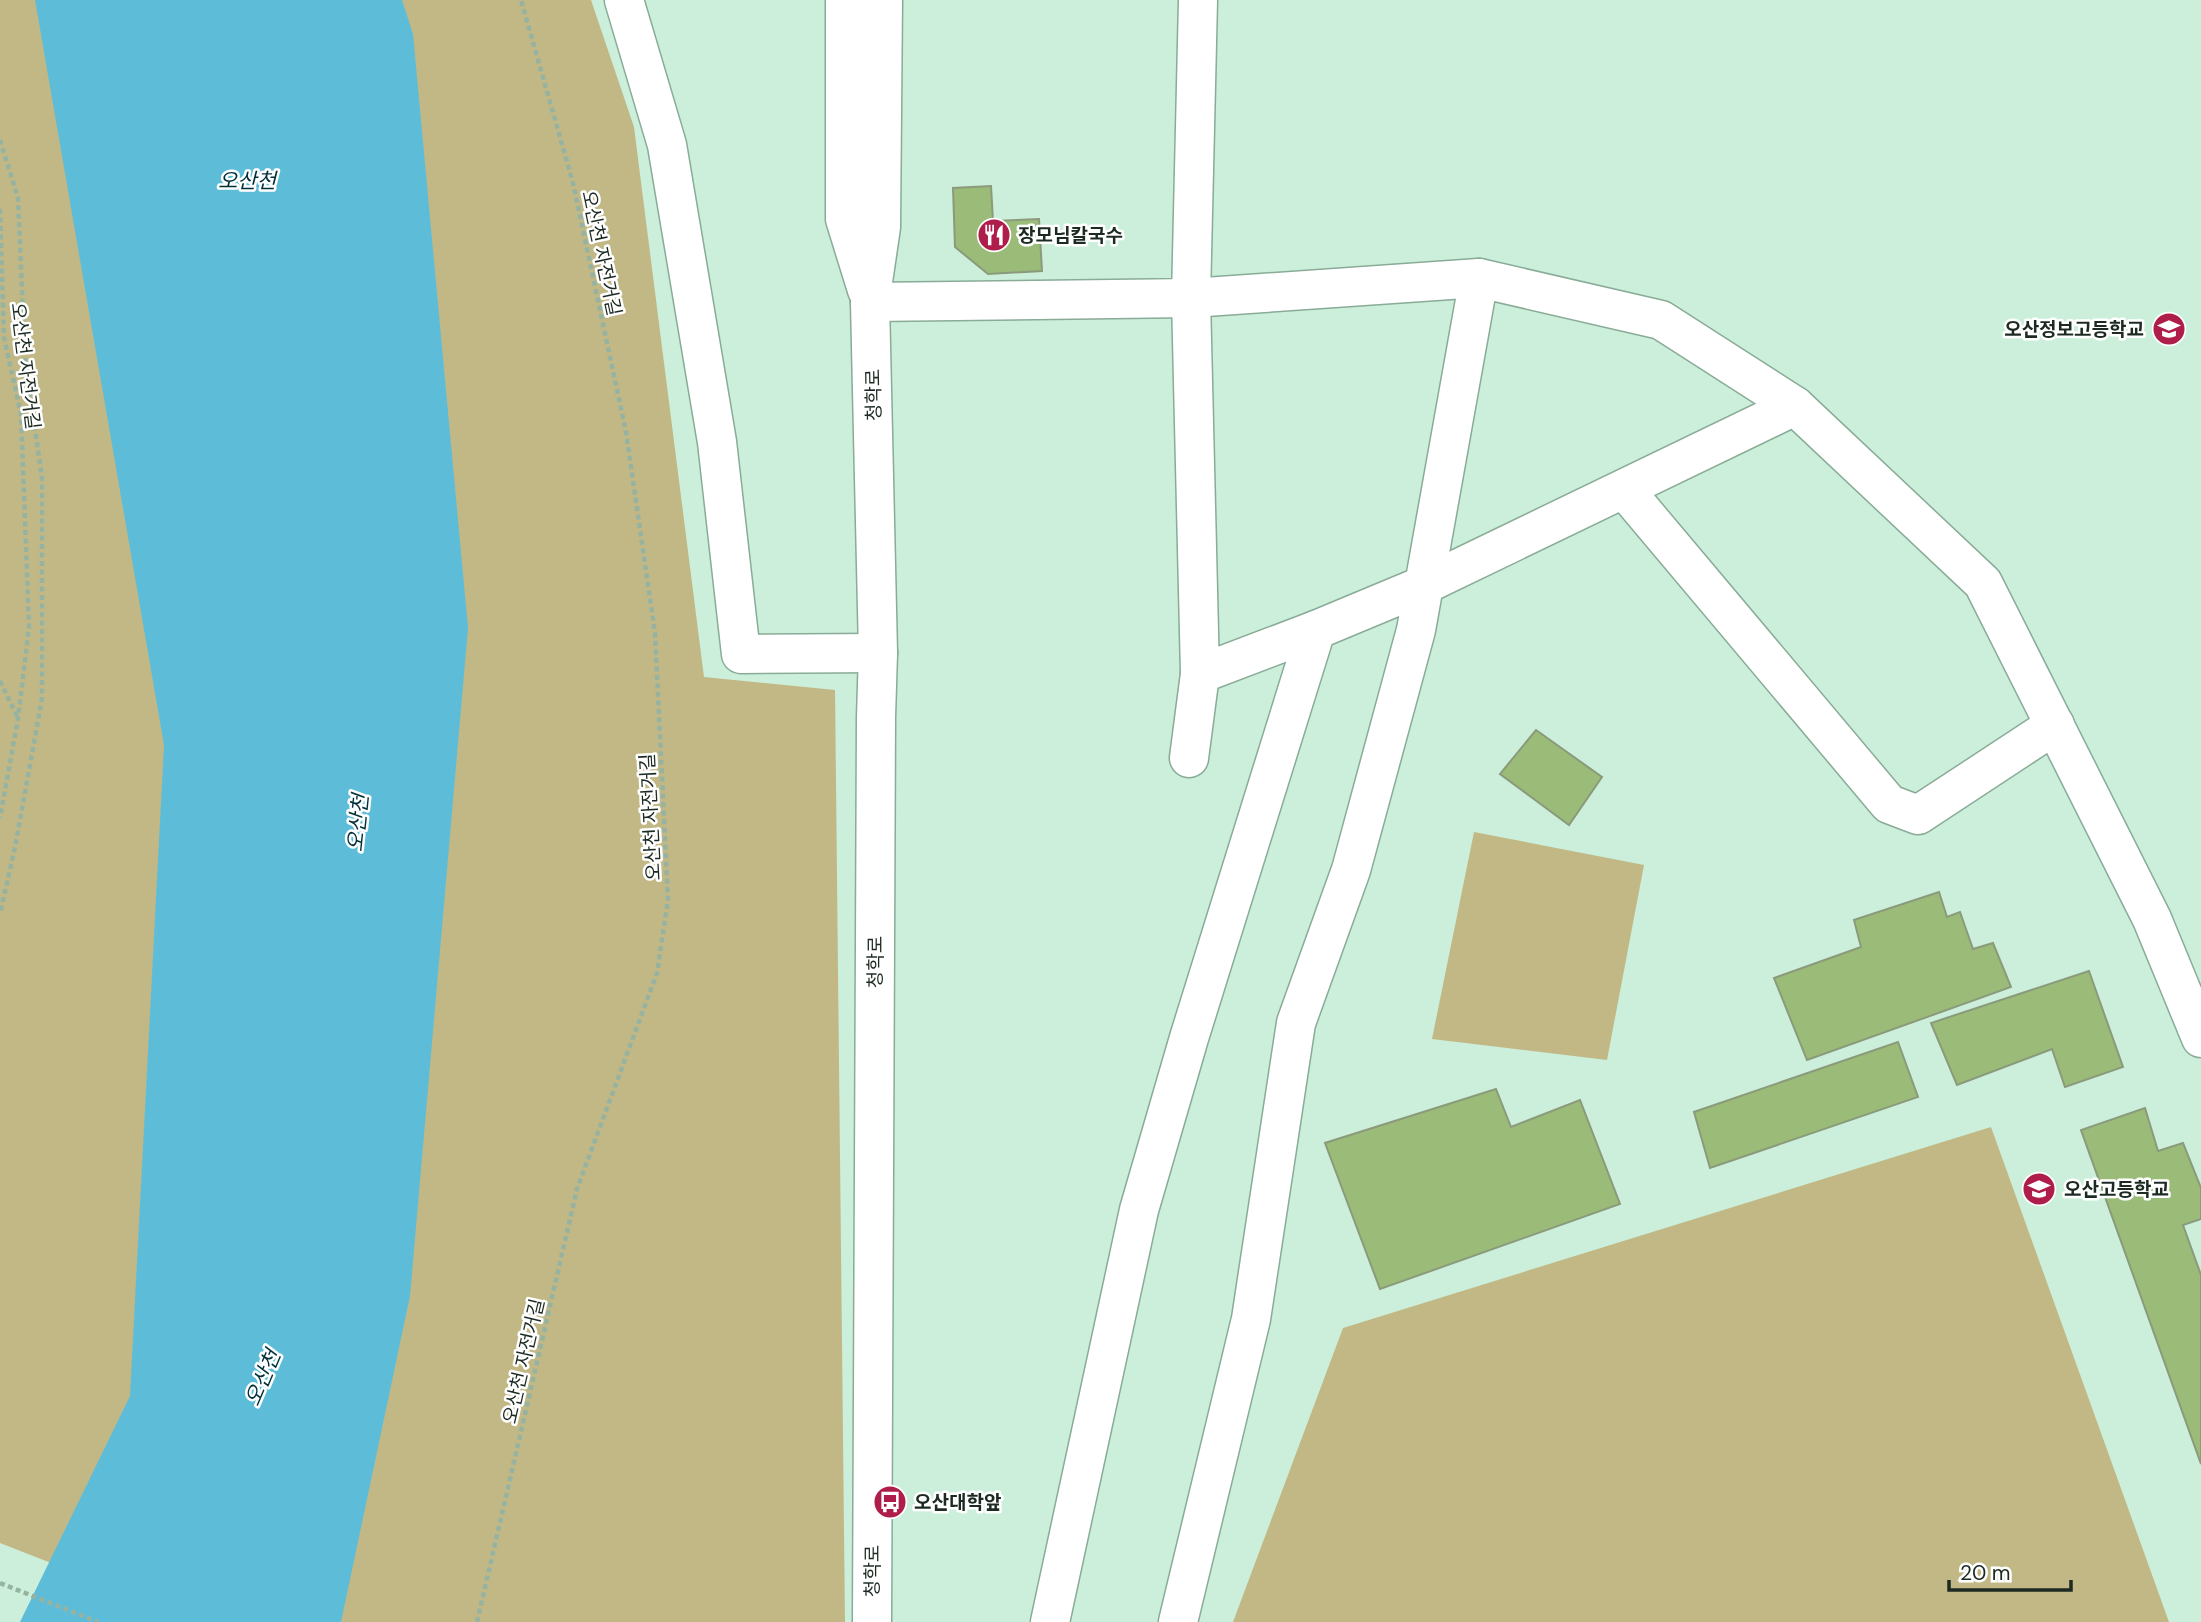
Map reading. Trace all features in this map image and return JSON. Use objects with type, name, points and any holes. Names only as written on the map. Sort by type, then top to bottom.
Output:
[{"type":"street","points":[[624,0],[667,145],[717,442],[741,654],[878,653]]},
{"type":"street","name":"청학로","points":[[845,0],[845,219],[870,302]]},
{"type":"street","name":"청학로","points":[[872,1622],[878,653],[870,302],[881,227],[883,0]]},
{"type":"street","points":[[1189,758],[1200,674],[1191,298],[1198,0]]},
{"type":"street","points":[[870,302],[1191,298],[1479,278],[1661,320],[1795,407],[1983,583],[2152,919],[2201,1038]]},
{"type":"street","points":[[1178,1622],[1251,1319],[1296,1023],[1350,870],[1416,630],[1479,278]]},
{"type":"street","points":[[1200,674],[1316,631],[1424,585],[1795,407]]},
{"type":"street","points":[[1624,489],[1889,804],[1918,815],[1946,799],[2054,725]]},
{"type":"street","points":[[1050,1622],[1139,1210],[1189,1038],[1316,631]]},
{"type":"path","name":"오산천 자전거길","points":[[477,1622],[577,1189],[657,973],[668,900],[654,633],[626,432],[573,183],[521,0]]},
{"type":"path","points":[[0,140],[19,198],[25,360],[42,478],[42,699],[0,914]]},
{"type":"path","name":"오산천 자전거길","points":[[0,209],[5,338],[21,414],[29,627],[18,719],[0,818]]},
{"type":"path","points":[[0,681],[18,719]]},
{"type":"path","points":[[0,1583],[98,1622]]},
{"type":"shaded area","points":[[0,0],[591,0],[634,127],[704,677],[835,690],[845,1622],[202,1622],[0,1543]]},
{"type":"shaded area","points":[[1474,832],[1644,865],[1607,1060],[1432,1039]]},
{"type":"shaded area","points":[[1991,1127],[2169,1622],[1233,1622],[1343,1328]]},
{"type":"water","name":"오산천","points":[[35,0],[402,0],[413,34],[468,628],[410,1296],[341,1622],[20,1622],[130,1396],[164,745]]},
{"type":"building","points":[[991,186],[993,221],[1039,219],[1042,271],[988,274],[955,247],[953,188]]},
{"type":"building","points":[[1536,730],[1602,777],[1569,825],[1500,774]]},
{"type":"building","points":[[1939,892],[1947,917],[1960,912],[1973,949],[1993,943],[2011,987],[1807,1060],[1774,978],[1861,947],[1854,920]]},
{"type":"building","points":[[2089,971],[2123,1067],[2065,1087],[2052,1049],[1957,1085],[1931,1023]]},
{"type":"building","points":[[1898,1042],[1918,1097],[1710,1168],[1694,1112]]},
{"type":"building","points":[[1496,1089],[1511,1127],[1580,1100],[1620,1204],[1380,1289],[1325,1143]]},
{"type":"building","points":[[2145,1108],[2158,1151],[2183,1143],[2201,1188],[2201,1219],[2183,1225],[2201,1275],[2201,1464],[2081,1130]]},
{"type":"place","name":"장모님칼국수","points":[[994,235]]},
{"type":"place","name":"오산정보고등학교","points":[[2169,329]]},
{"type":"place","name":"오산고등학교","points":[[2039,1189]]},
{"type":"place","name":"오산대학앞","points":[[890,1502]]}]
